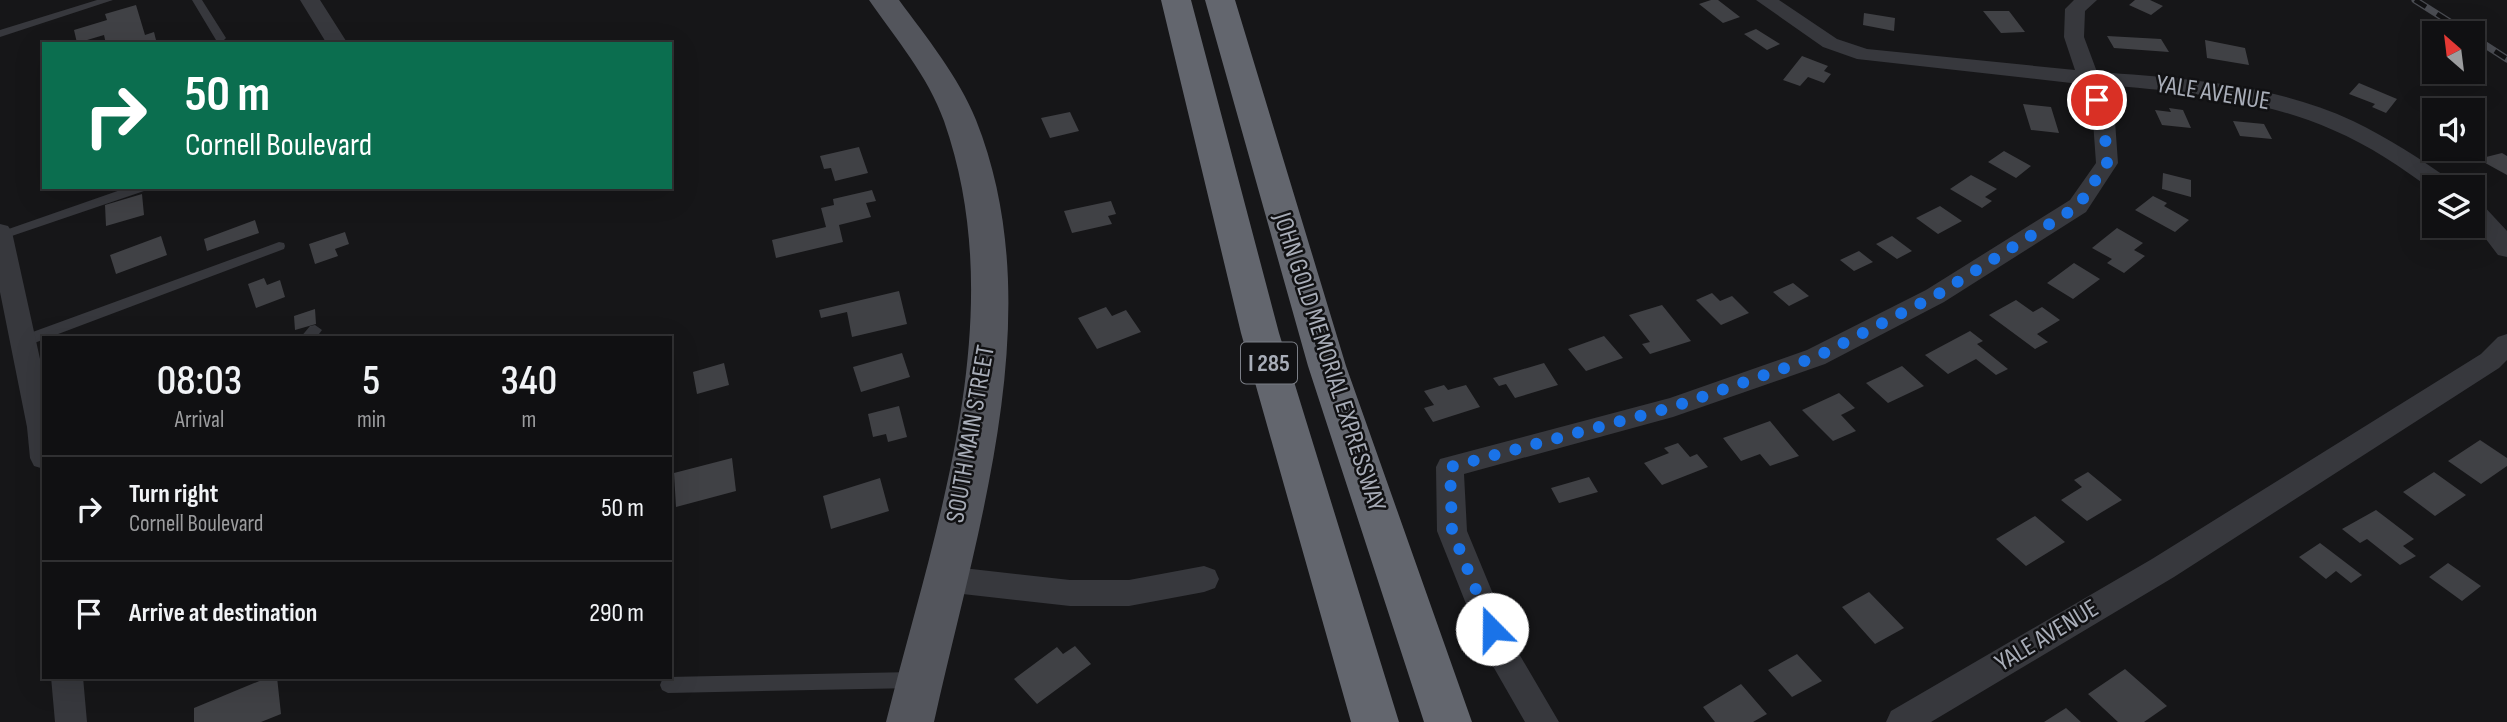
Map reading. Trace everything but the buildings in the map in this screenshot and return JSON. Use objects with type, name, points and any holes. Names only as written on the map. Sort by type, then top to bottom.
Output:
[{"type":"highway","name":"JOHN GOLD MEMORIAL EXPRESSWAY","points":[[1176,0],[1260,333],[1375,722]]},
{"type":"highway","name":"JOHN GOLD MEMORIAL EXPRESSWAY","points":[[1220,0],[1327,366],[1448,722]]},
{"type":"main road","name":"SOUTH MAIN STREET","points":[[884,0],[930,64],[960,120],[976,166],[989,241],[989,340],[983,393],[945,579],[910,722]]},
{"type":"street","points":[[310,0],[337,42]]},
{"type":"street","name":"YALE AVENUE","points":[[1766,0],[1829,43],[1864,55],[2212,88],[2273,101],[2314,114],[2374,141],[2426,175]]},
{"type":"street","points":[[1543,722],[1502,654],[1452,531],[1450,467],[1673,407],[1816,357],[1935,296],[2078,206],[2107,163],[2104,121],[2074,37],[2081,5],[2054,0]]},
{"type":"street","points":[[2485,220],[2507,248]]},
{"type":"street","points":[[0,234],[42,437]]},
{"type":"street","name":"YALE AVENUE","points":[[1902,722],[2163,568],[2490,361],[2507,344]]},
{"type":"street","points":[[945,579],[1070,593],[1129,593],[1204,579]]},
{"type":"street","points":[[67,679],[71,722]]},
{"type":"lane","points":[[0,34],[108,0]]},
{"type":"lane","points":[[197,0],[220,38]]},
{"type":"lane","points":[[0,234],[137,189]]},
{"type":"lane","points":[[24,341],[279,246]]},
{"type":"lane","points":[[668,685],[919,680]]},
{"type":"railway","points":[[2415,0],[2448,21]]},
{"type":"railway","points":[[2485,45],[2507,59]]},
{"type":"route","points":[[1492,629],[1452,531],[1450,467],[1673,407],[1816,357],[1935,296],[2078,206],[2107,163],[2104,121],[2097,100]]}]
